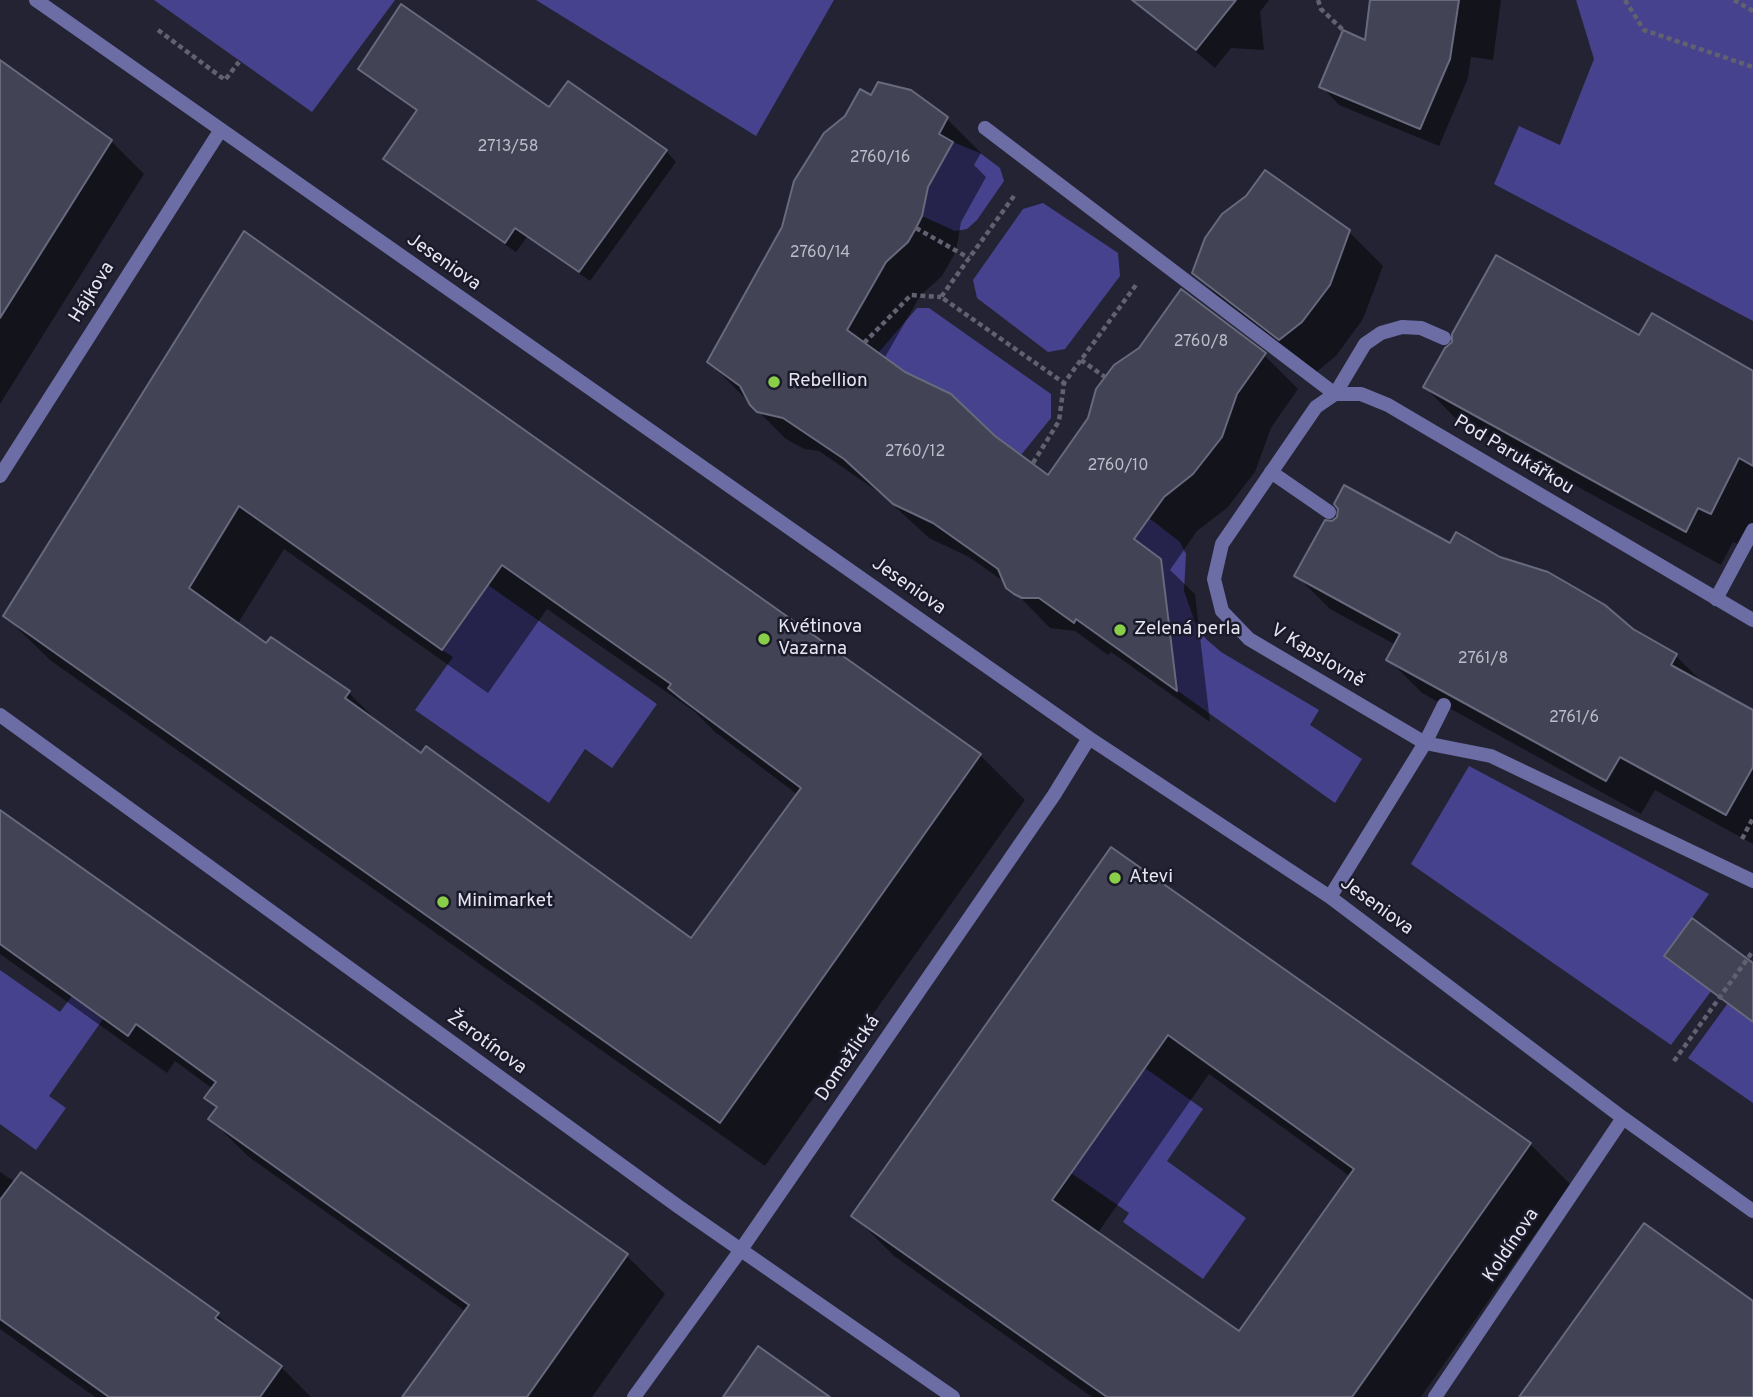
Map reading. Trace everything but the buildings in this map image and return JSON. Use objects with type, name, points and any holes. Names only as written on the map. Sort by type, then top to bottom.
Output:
[{"type":"street","name":"Jeseniova","points":[[36,0],[1090,738],[1330,897],[1623,1118],[1753,1211]]},
{"type":"street","points":[[985,128],[1157,256],[1335,394]]},
{"type":"street","name":"Hájkova","points":[[0,476],[220,131]]},
{"type":"street","points":[[1329,512],[1271,472],[1316,407],[1335,394],[1365,344],[1381,333],[1402,327],[1421,328],[1444,338]]},
{"type":"street","name":"Pod Parukářkou","points":[[1335,394],[1361,394],[1388,405],[1753,620]]},
{"type":"street","name":"V Kapslovně","points":[[1271,472],[1223,544],[1214,579],[1222,611],[1249,639],[1425,743],[1491,756],[1753,881]]},
{"type":"street","points":[[1716,599],[1753,530]]},
{"type":"street","points":[[1330,897],[1425,743],[1444,705]]},
{"type":"street","name":"Žerotínova","points":[[0,715],[740,1251],[953,1397]]},
{"type":"street","name":"Domažlická","points":[[634,1397],[740,1251],[1090,738]]},
{"type":"street","name":"Koldínova","points":[[1435,1397],[1623,1118]]},
{"type":"path","points":[[1318,0],[1321,9],[1343,30]]},
{"type":"path","points":[[1625,0],[1644,30],[1753,67]]},
{"type":"path","points":[[1734,0],[1753,11]]},
{"type":"path","points":[[158,30],[225,80],[239,62]]},
{"type":"path","points":[[941,296],[1036,166]]},
{"type":"path","points":[[916,228],[969,258]]},
{"type":"path","points":[[1033,463],[1059,421],[1064,383],[1157,256]]},
{"type":"path","points":[[864,343],[911,295],[941,296],[1064,383]]},
{"type":"path","points":[[1081,360],[1105,377]]},
{"type":"path","points":[[1674,1061],[1753,951]]},
{"type":"shaded area","points":[[154,0],[395,0],[312,112]]},
{"type":"shaded area","points":[[536,0],[834,0],[756,136]]},
{"type":"shaded area","points":[[1576,0],[1753,0],[1753,321],[1494,184],[1519,126],[1560,145],[1594,59]]},
{"type":"shaded area","points":[[953,142],[980,153],[1000,168],[1004,181],[977,220],[967,229],[955,231],[922,216],[928,187]]},
{"type":"shaded area","points":[[1043,203],[1118,253],[1120,276],[1065,349],[1048,352],[977,298],[973,280],[1023,209]]},
{"type":"shaded area","points":[[917,308],[929,308],[1051,394],[1051,418],[1021,455],[995,436],[951,394],[905,372],[878,353]]},
{"type":"shaded area","points":[[1149,518],[1180,542],[1186,554],[1184,591],[1196,625],[1206,639],[1221,652],[1319,710],[1310,725],[1362,759],[1335,803],[1164,681],[1174,667],[1161,559],[1134,539]]},
{"type":"shaded area","points":[[488,585],[657,704],[612,768],[585,749],[549,803],[415,710],[453,657],[442,650]]},
{"type":"shaded area","points":[[1469,766],[1709,894],[1664,957],[1695,980],[1725,942],[1736,950],[1735,959],[1671,1045],[1411,864]]},
{"type":"shaded area","points":[[0,970],[60,1012],[72,996],[103,1019],[49,1096],[66,1108],[36,1150],[0,1124]]},
{"type":"shaded area","points":[[1752,970],[1753,1021],[1753,1103],[1688,1058]]},
{"type":"shaded area","points":[[1145,1068],[1203,1109],[1167,1161],[1246,1218],[1203,1279],[1123,1222],[1129,1213],[1071,1173]]},
{"type":"place","name":"Rebellion","points":[[774,382]]},
{"type":"place","name":"Zelená perla","points":[[1120,630]]},
{"type":"place","name":"Kvétinova Vazarna","points":[[764,639]]},
{"type":"place","name":"Atevi","points":[[1115,878]]},
{"type":"place","name":"Minimarket","points":[[443,902]]}]
